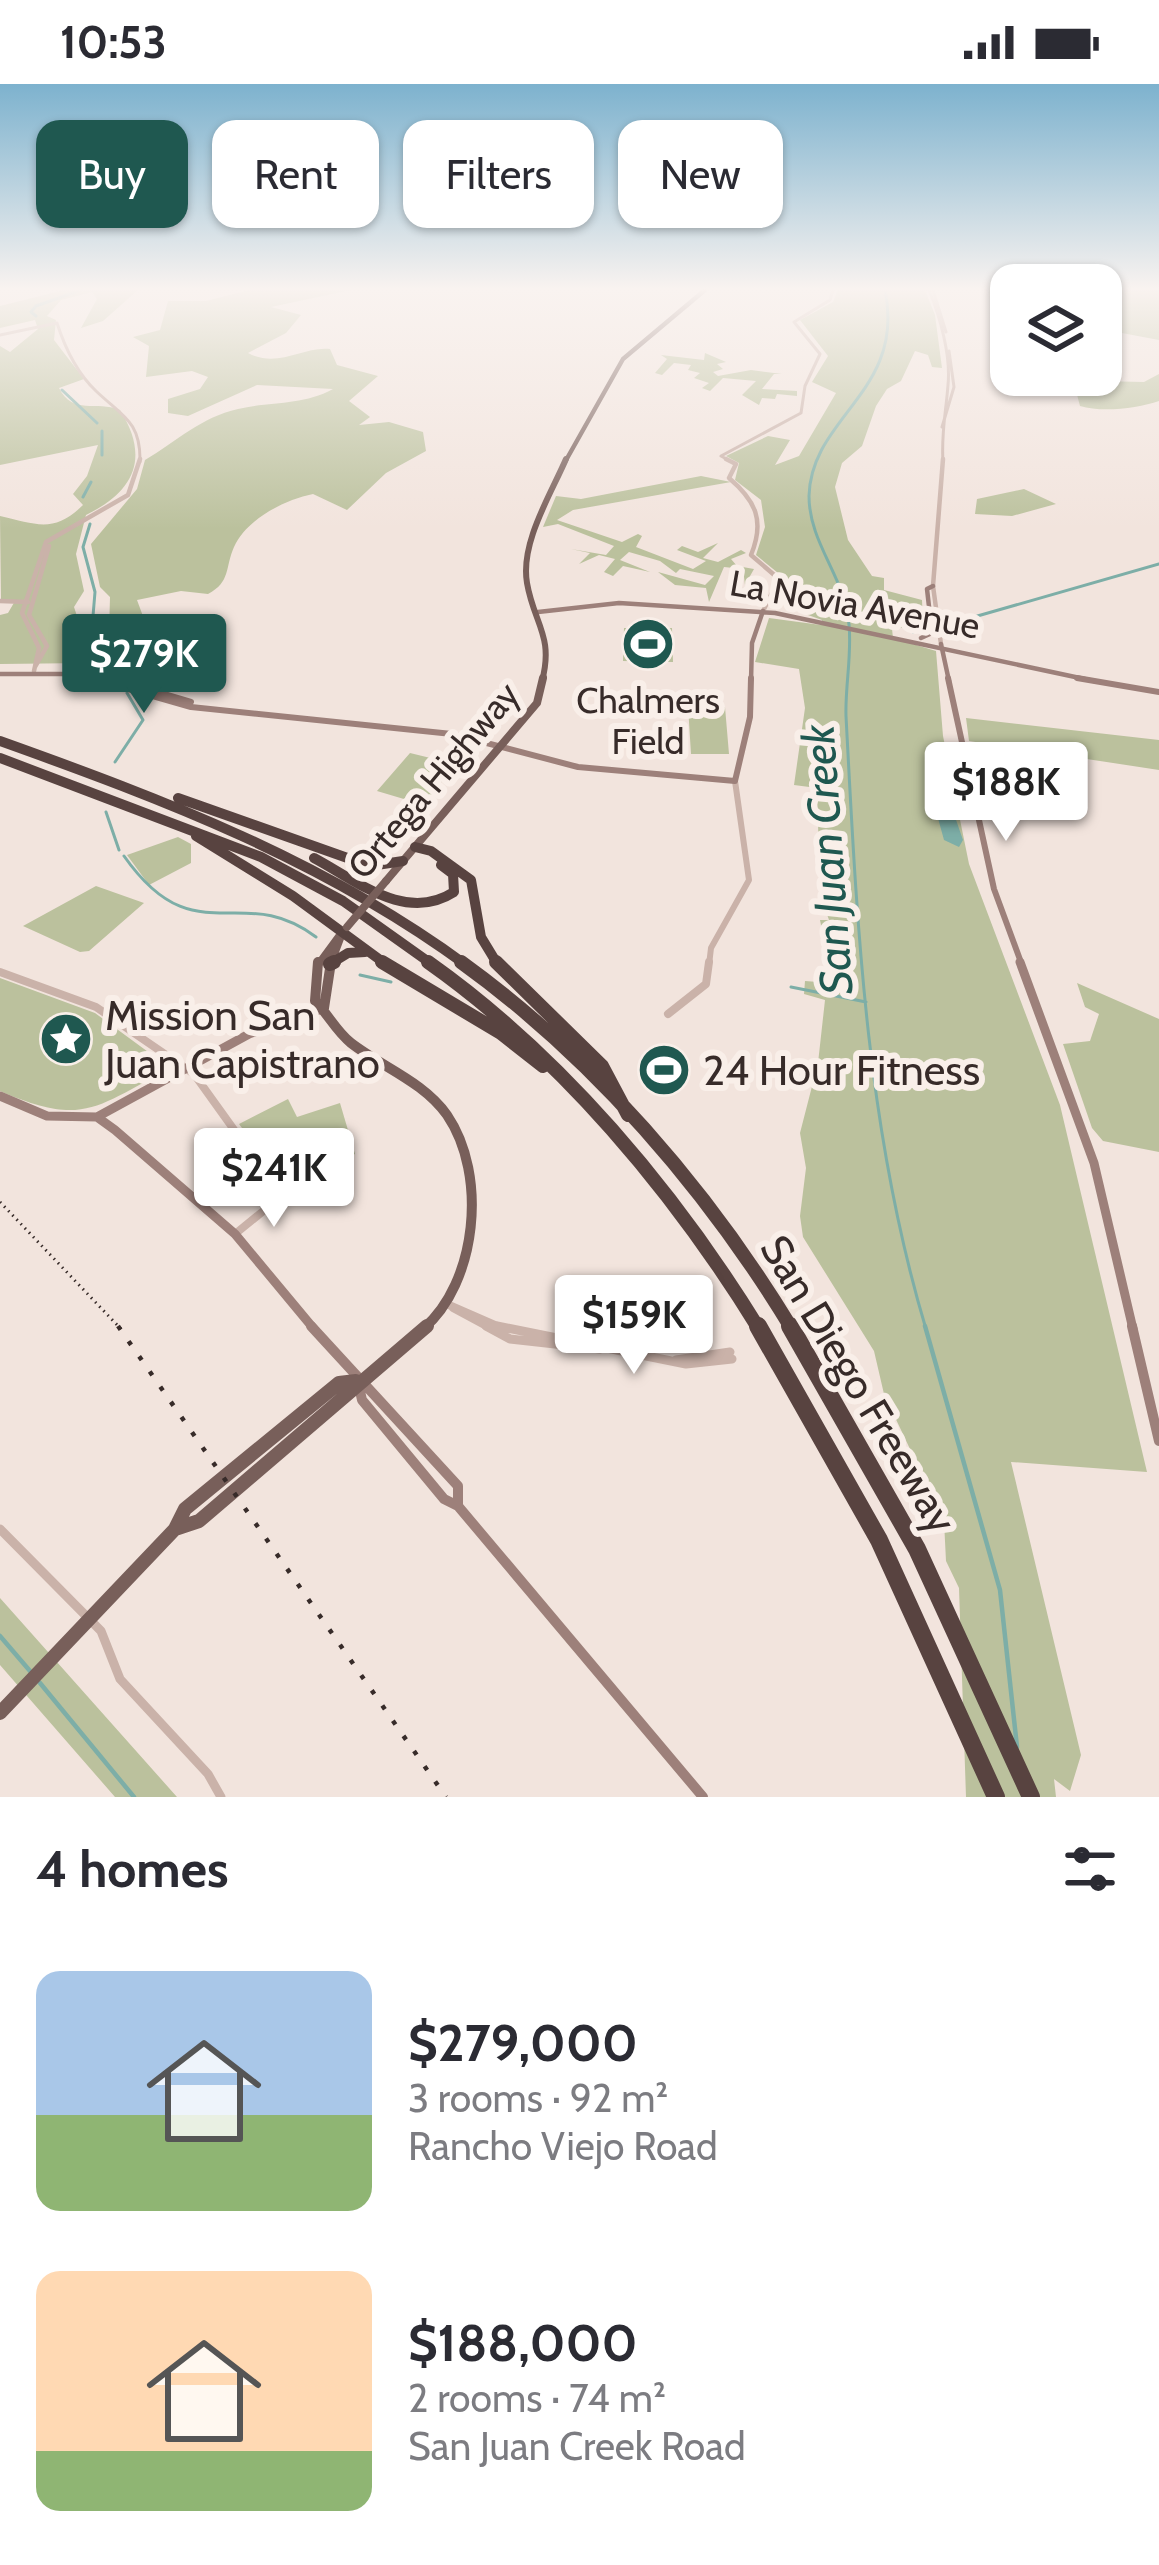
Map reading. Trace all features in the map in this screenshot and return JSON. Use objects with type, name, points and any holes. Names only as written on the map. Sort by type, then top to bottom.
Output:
[{"type":"highway","name":"San Diego Freeway","points":[[3,742],[165,798],[248,833],[352,887],[435,940],[521,1010],[629,1116],[768,1293],[923,1558],[1031,1797]]},
{"type":"highway","name":"San Diego Freeway","points":[[1,758],[182,823],[274,864],[384,928],[534,1047],[683,1214],[773,1344],[879,1534],[944,1671],[996,1797]]},
{"type":"highway","points":[[165,798],[186,798],[370,866],[403,861]]},
{"type":"highway","points":[[182,823],[344,930],[367,952],[501,1033],[577,1093]]},
{"type":"highway","points":[[248,833],[289,846],[409,905],[439,903],[454,892],[455,878],[416,847]]},
{"type":"highway","points":[[416,847],[444,859],[471,880],[485,947],[586,1050],[623,1094],[629,1116]]},
{"type":"highway","points":[[330,964],[348,953],[367,952]]},
{"type":"main road","name":"Ortega Highway","points":[[324,1008],[315,1000],[316,967],[329,940],[344,930],[532,713],[549,671],[549,639],[527,587],[527,553],[577,435],[615,370]]},
{"type":"main road","points":[[917,639],[932,633],[927,589],[933,586]]},
{"type":"main road","name":"La Novia Avenue","points":[[538,612],[634,599],[763,611],[878,630],[1159,692]]},
{"type":"main road","points":[[0,671],[35,669],[87,677],[203,707],[505,746],[578,767],[735,781],[750,716],[752,643],[763,611]]},
{"type":"main road","points":[[941,644],[992,881],[1094,1163],[1159,1442]]},
{"type":"main road","name":"Ortega Highway","points":[[324,1008],[330,964],[344,930]]},
{"type":"main road","points":[[0,1096],[47,1116],[97,1117],[257,1030],[324,1008],[345,1038],[434,1100],[456,1130],[469,1252],[449,1305],[357,1381],[345,1400],[199,1521],[175,1529],[4,1709]]},
{"type":"main road","points":[[97,1117],[235,1234],[357,1381],[362,1400],[444,1499],[458,1505],[704,1797]]},
{"type":"street","points":[[35,669],[39,648],[23,620],[50,537],[132,490],[140,442],[128,414],[99,394],[81,370]]},
{"type":"street","points":[[763,611],[779,579],[751,555],[761,530],[751,497],[729,478],[736,464],[722,456],[801,412],[805,386],[817,370]]},
{"type":"street","points":[[941,644],[933,586],[945,480],[941,427],[954,383],[952,370]]},
{"type":"street","points":[[0,602],[29,602]]},
{"type":"street","points":[[668,1014],[706,984],[711,948],[749,880],[735,781]]},
{"type":"street","points":[[0,972],[96,1007],[186,1069],[278,1195],[235,1234]]},
{"type":"street","points":[[449,1305],[510,1339],[686,1364],[731,1356]]},
{"type":"street","points":[[0,1529],[101,1631],[120,1679],[208,1774],[221,1797]]},
{"type":"green space","points":[[0,370],[77,370],[84,379],[59,388],[65,397],[78,405],[120,410],[129,428],[134,444],[132,472],[116,496],[86,515],[76,554],[84,591],[74,607],[82,631],[104,653],[88,663],[0,664],[0,615],[8,613],[15,601],[1,600],[0,516],[44,524],[73,514],[83,505],[73,494],[87,476],[98,445],[0,465]]},
{"type":"green space","points":[[147,370],[355,370],[378,376],[349,401],[370,417],[359,425],[389,422],[423,432],[426,451],[386,473],[347,510],[313,494],[268,512],[240,537],[224,579],[208,594],[181,591],[137,600],[154,646],[165,657],[129,670],[134,678],[108,672],[110,597],[100,587],[91,544],[137,489],[145,460],[225,413],[310,398],[333,389],[257,385],[188,416],[168,413],[168,399],[200,389],[208,377],[192,371],[146,377]]},
{"type":"green space","points":[[688,370],[720,370],[713,372],[718,376],[751,370],[782,374],[774,374],[762,389],[797,391],[797,396],[777,394],[775,399],[762,398],[759,405],[742,395],[756,381],[723,378],[710,391],[702,388],[709,383],[694,378],[700,373]]},
{"type":"green space","points":[[819,370],[906,370],[876,406],[862,446],[842,463],[835,487],[848,540],[872,576],[884,578],[884,590],[922,600],[923,625],[892,629],[893,638],[936,651],[943,736],[969,864],[1060,1105],[1147,1472],[1011,1462],[1081,1755],[1070,1791],[1054,1779],[1056,1797],[966,1797],[959,1588],[946,1561],[944,1521],[884,1394],[874,1351],[803,1237],[800,1216],[806,1168],[800,1133],[818,1063],[825,1000],[804,994],[805,981],[818,982],[817,969],[830,970],[820,920],[829,920],[820,894],[817,788],[794,785],[805,708],[799,669],[755,662],[769,618],[821,625],[822,620],[794,610],[799,590],[756,555],[765,527],[761,500],[735,480],[739,463],[726,456],[768,436],[790,440],[775,465],[799,456],[836,393],[812,382]]},
{"type":"green space","points":[[1159,374],[1159,401],[1131,408],[1080,406],[1077,396],[1122,396],[1122,382],[1144,382]]},
{"type":"green space","points":[[701,476],[731,482],[573,510],[557,520],[622,542],[638,534],[642,536],[636,547],[693,569],[706,561],[677,550],[682,546],[698,552],[718,543],[703,558],[718,562],[741,550],[746,553],[731,559],[737,566],[754,569],[745,585],[743,569],[724,567],[709,602],[706,588],[675,585],[658,572],[705,585],[714,576],[680,569],[676,573],[660,561],[629,552],[620,560],[650,572],[623,566],[613,576],[604,572],[615,559],[599,555],[579,564],[590,553],[571,549],[606,555],[614,546],[558,524],[543,527],[556,496],[581,499]]},
{"type":"green space","points":[[1024,489],[1056,504],[1012,516],[975,514],[977,499]]},
{"type":"green space","name":"Chalmers Field","points":[[624,628],[672,628],[673,662],[623,661]]},
{"type":"green space","points":[[688,706],[725,707],[729,754],[691,754]]},
{"type":"green space","points":[[966,718],[1159,740],[1159,770],[969,741]]},
{"type":"green space","points":[[410,753],[455,764],[424,805],[377,791]]},
{"type":"green space","points":[[178,837],[191,844],[191,863],[149,885],[127,855]]},
{"type":"green space","points":[[96,886],[144,903],[89,951],[80,952],[23,926]]},
{"type":"green space","name":"Mission San Juan Capistrano","points":[[0,978],[95,1013],[170,1068],[88,1108],[51,1108],[0,1091]]},
{"type":"green space","points":[[1077,983],[1159,1019],[1159,1152],[1103,1141],[1092,1128],[1063,1044],[1090,1041],[1099,1014],[1085,1007]]},
{"type":"green space","points":[[288,1099],[297,1117],[340,1103],[355,1154],[286,1187],[239,1124]]},
{"type":"green space","points":[[0,1598],[177,1797],[115,1797],[0,1665]]},
{"type":"water","points":[[933,761],[947,768],[946,791],[963,840],[959,847],[944,840],[925,771]]},
{"type":"waterway","name":"San Juan Creek","points":[[866,1002],[846,716],[849,625],[815,530],[809,496],[825,444],[875,370]]},
{"type":"waterway","points":[[62,390],[97,423]]},
{"type":"waterway","points":[[102,431],[102,455]]},
{"type":"waterway","points":[[83,497],[91,482]]},
{"type":"waterway","points":[[90,524],[83,547],[95,592],[93,616],[97,631],[124,658],[125,675]]},
{"type":"waterway","points":[[946,625],[1159,564]]},
{"type":"waterway","points":[[913,632],[928,629]]},
{"type":"waterway","points":[[115,762],[143,720],[127,693]]},
{"type":"waterway","points":[[106,812],[119,850]]},
{"type":"waterway","points":[[124,856],[150,886],[173,903],[196,911],[264,914],[289,921],[316,937]]},
{"type":"waterway","points":[[360,975],[391,982]]},
{"type":"waterway","points":[[791,987],[866,1002]]},
{"type":"waterway","name":"San Juan Creek","points":[[866,1002],[890,1178],[926,1329]]},
{"type":"waterway","name":"San Juan Creek","points":[[925,1326],[1000,1590],[1017,1747]]},
{"type":"waterway","points":[[0,1636],[30,1671]]},
{"type":"waterway","points":[[40,1683],[134,1797]]},
{"type":"railway","points":[[0,1202],[121,1329]]},
{"type":"railway","points":[[118,1326],[446,1797]]},
{"type":"place","name":"Chalmers Field","points":[[648,644]]},
{"type":"place","name":"Mission San Juan Capistrano","points":[[66,1039]]},
{"type":"place","name":"24 Hour Fitness","points":[[664,1070]]}]
